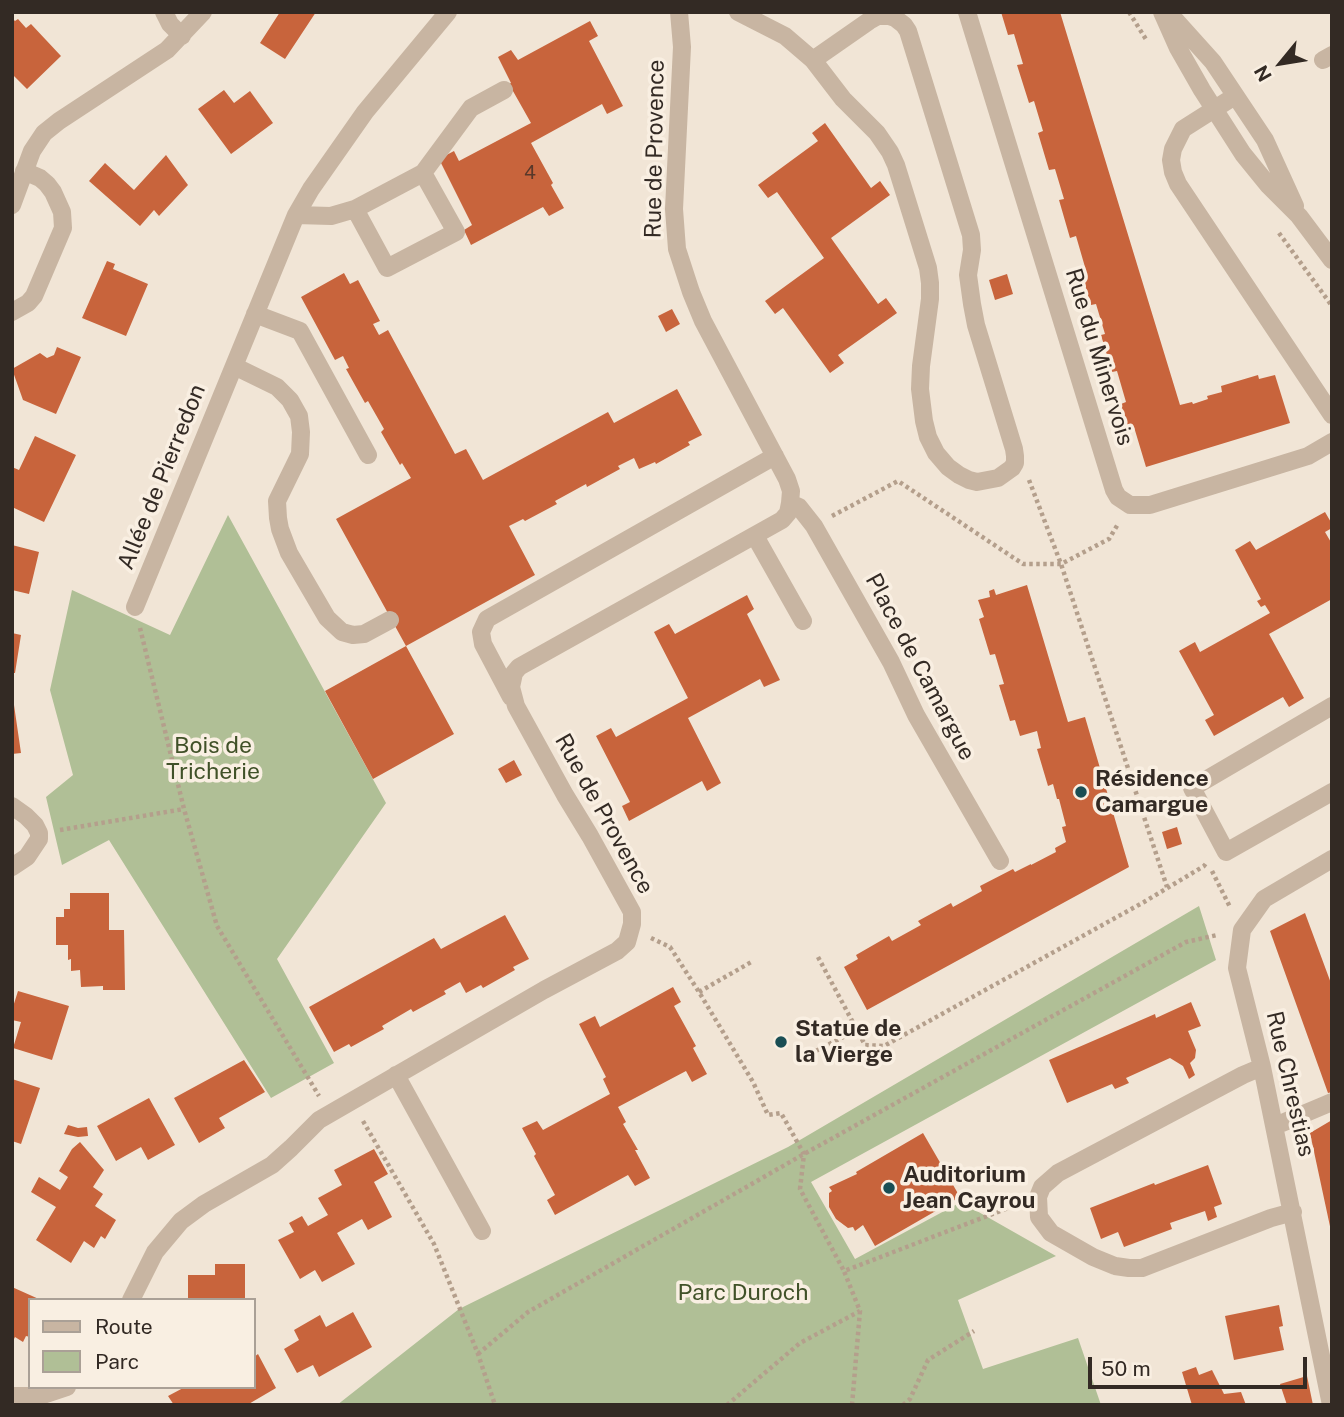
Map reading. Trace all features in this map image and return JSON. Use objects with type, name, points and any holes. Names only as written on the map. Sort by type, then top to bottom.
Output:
[{"type":"street","points":[[164,12],[170,24],[182,36]]},
{"type":"street","points":[[12,205],[38,141],[50,128],[148,64],[182,36],[203,12]]},
{"type":"street","name":"Allée de Pierredon","points":[[135,607],[296,215],[365,112],[448,12]]},
{"type":"street","name":"Rue de Provence","points":[[132,1298],[155,1252],[181,1222],[204,1204],[272,1165],[292,1148],[308,1129],[329,1113],[617,951],[627,942],[633,918],[626,900],[516,706],[511,687],[514,673],[519,667],[755,536],[785,517],[790,509],[789,484],[703,321],[677,249],[674,209],[682,47],[679,12]]},
{"type":"street","points":[[738,12],[785,36],[813,60],[843,99],[885,143],[896,165],[928,268],[930,299],[920,389],[928,437],[936,453],[948,467],[969,481],[998,478],[1015,463],[1014,449],[976,325],[968,285],[971,235],[908,31],[895,18],[878,16],[813,60]]},
{"type":"street","name":"Rue du Minervois","points":[[967,12],[1114,490],[1123,502],[1130,505]]},
{"type":"street","points":[[1162,12],[1178,48],[1243,154],[1269,186],[1299,216],[1332,260]]},
{"type":"street","points":[[1168,12],[1213,62],[1265,140],[1299,216]]},
{"type":"street","points":[[296,215],[331,216],[355,209],[423,173],[471,108],[504,90]]},
{"type":"street","points":[[1236,96],[1183,129],[1173,149],[1172,172],[1332,415]]},
{"type":"street","points":[[12,312],[28,303],[34,296],[63,228],[62,212],[53,192],[40,178],[24,171]]},
{"type":"street","points":[[355,209],[387,268],[456,232],[423,173]]},
{"type":"street","points":[[255,314],[300,331],[368,455]]},
{"type":"street","name":"Allée de Pierredon","points":[[234,366],[277,387],[290,400],[299,416],[300,454],[277,501],[278,518],[289,553],[327,618],[342,632],[353,635],[364,634],[390,620]]},
{"type":"street","points":[[1130,505],[1150,505],[1308,456],[1332,442]]},
{"type":"street","points":[[516,706],[483,644],[481,632],[487,620],[775,456]]},
{"type":"street","name":"Place de Camargue","points":[[790,503],[799,507],[814,526],[891,662],[916,715],[1000,861]]},
{"type":"street","points":[[755,536],[803,621]]},
{"type":"street","points":[[1332,706],[1192,788],[1226,852],[1332,792]]},
{"type":"street","points":[[12,806],[26,816],[39,833],[35,848],[27,858],[12,867]]},
{"type":"street","name":"Rue Chrestias","points":[[1331,1405],[1275,1126],[1237,968],[1242,930],[1264,899],[1332,859]]},
{"type":"street","points":[[1262,1067],[1058,1173],[1042,1187],[1038,1197],[1039,1217],[1051,1233],[1093,1257],[1115,1266],[1142,1268],[1293,1212]]},
{"type":"street","points":[[396,1075],[482,1231]]},
{"type":"street","points":[[1275,1126],[1332,1102]]},
{"type":"street","points":[[12,1396],[40,1396],[61,1389]]},
{"type":"path","points":[[1012,468],[1028,477],[1060,564],[1167,887]]},
{"type":"path","points":[[814,526],[898,481],[1023,564],[1060,564],[1109,539],[1130,505]]},
{"type":"path","points":[[135,607],[184,809],[217,926],[329,1113]]},
{"type":"path","points":[[39,833],[184,809]]},
{"type":"path","points":[[478,1353],[528,1311],[1186,942],[1242,930],[1202,851]]},
{"type":"path","points":[[818,957],[865,1045],[884,1046],[1144,902],[1203,866]]},
{"type":"path","points":[[632,929],[670,947],[752,1082],[768,1115],[782,1113],[804,1154],[800,1189],[844,1271],[860,1311],[852,1405]]},
{"type":"path","points":[[699,992],[753,961]]},
{"type":"path","points":[[810,1054],[857,1030]]},
{"type":"path","points":[[351,1100],[434,1244],[478,1353],[495,1405]]},
{"type":"path","points":[[844,1271],[1038,1197]]},
{"type":"path","points":[[727,1405],[800,1343],[860,1311]]},
{"type":"path","points":[[903,1405],[910,1399],[928,1360],[975,1331]]},
{"type":"green space","name":"Bois de Tricherie","points":[[228,515],[386,803],[277,959],[334,1063],[271,1098],[109,840],[62,865],[46,797],[73,775],[50,690],[72,590],[170,635]]},
{"type":"green space","name":"Parc Duroch","points":[[1199,906],[1216,960],[811,1182],[855,1259],[961,1202],[1056,1256],[958,1300],[983,1369],[1078,1338],[1101,1405],[337,1405],[459,1309],[788,1147]]},
{"type":"building","points":[[280,12],[316,12],[285,59],[260,43]]},
{"type":"building","points":[[1001,12],[1060,12],[1180,405],[1208,399],[1207,396],[1222,392],[1221,386],[1258,375],[1259,379],[1275,375],[1290,423],[1146,467],[1134,427],[1128,429],[1121,404],[1126,402],[1117,371],[1112,372],[1101,335],[1105,334],[1096,304],[1091,305],[1080,269],[1085,267],[1076,236],[1070,238],[1059,200],[1064,199],[1055,169],[1049,170],[1038,133],[1043,131],[1034,101],[1029,103],[1017,65],[1023,64],[1014,34],[1008,35]]},
{"type":"building","points":[[12,18],[15,21],[18,19],[26,28],[31,24],[61,56],[27,89],[12,74]]},
{"type":"building","points":[[590,21],[598,36],[589,41],[623,106],[607,114],[602,104],[531,143],[564,208],[549,216],[543,207],[471,245],[464,230],[472,225],[439,159],[454,151],[459,161],[531,123],[509,84],[511,83],[498,57],[511,50],[518,60]]},
{"type":"building","points":[[224,90],[234,103],[250,91],[273,123],[231,154],[198,109]]},
{"type":"building","points":[[825,123],[871,188],[880,181],[890,195],[831,238],[878,304],[886,298],[897,313],[838,355],[844,363],[830,373],[783,308],[775,314],[765,301],[824,258],[777,192],[768,198],[758,185],[818,141],[812,133]]},
{"type":"building","points":[[166,155],[188,185],[159,216],[154,210],[140,226],[89,181],[105,163],[134,190]]},
{"type":"building","points":[[107,261],[115,264],[113,269],[148,284],[126,336],[82,318]]},
{"type":"building","points":[[344,273],[350,284],[358,280],[380,321],[373,324],[379,335],[388,330],[455,454],[466,449],[483,480],[608,412],[614,423],[677,389],[702,435],[656,464],[655,462],[639,469],[634,458],[587,487],[586,484],[555,501],[557,504],[525,521],[523,519],[509,526],[535,575],[406,646],[336,519],[411,478],[402,463],[400,465],[381,432],[384,429],[368,401],[365,403],[346,369],[349,368],[343,356],[335,360],[301,297]]},
{"type":"building","points":[[1007,274],[1013,294],[995,300],[989,280]]},
{"type":"building","points":[[672,309],[680,324],[666,332],[658,316]]},
{"type":"building","points":[[57,347],[81,357],[56,414],[23,400],[12,369],[40,353],[47,358],[54,355]]},
{"type":"building","points":[[35,436],[76,455],[44,522],[12,507],[12,467],[19,470]]},
{"type":"building","points":[[1325,512],[1332,524],[1332,528],[1325,532],[1332,544],[1332,599],[1269,634],[1304,698],[1289,707],[1283,697],[1214,736],[1205,720],[1214,715],[1179,651],[1195,642],[1200,652],[1270,613],[1265,605],[1261,607],[1257,601],[1261,599],[1235,550],[1250,541],[1256,550]]},
{"type":"building","points":[[12,545],[39,552],[29,594],[12,590]]},
{"type":"building","name":"Résidence Camargue","points":[[1027,585],[1068,722],[1085,717],[1129,867],[867,1010],[844,967],[858,959],[856,955],[889,936],[892,941],[921,925],[918,921],[951,903],[953,907],[982,891],[980,886],[1013,869],[1015,872],[1031,865],[1056,852],[1055,848],[1066,842],[1062,827],[1066,826],[1059,799],[1053,784],[1048,786],[1037,749],[1041,748],[1037,731],[1020,736],[1015,720],[1010,721],[999,685],[1004,684],[995,654],[990,655],[979,619],[984,617],[978,600],[990,597],[989,591],[994,589],[996,595]]},
{"type":"building","points":[[747,595],[754,609],[747,614],[780,680],[764,687],[760,679],[688,718],[721,783],[707,791],[702,781],[629,821],[622,806],[630,802],[596,736],[611,728],[616,737],[688,698],[654,632],[669,624],[675,634]]},
{"type":"building","points":[[12,633],[21,635],[15,673],[12,673]]},
{"type":"building","points":[[406,646],[454,734],[373,779],[325,691]]},
{"type":"building","points":[[12,705],[21,753],[12,754]]},
{"type":"building","points":[[514,760],[522,775],[506,783],[498,769]]},
{"type":"building","points":[[1177,827],[1182,844],[1167,849],[1162,832]]},
{"type":"building","points":[[70,893],[109,893],[109,930],[124,930],[125,990],[103,990],[103,986],[81,987],[80,970],[71,971],[68,945],[56,945],[56,917],[64,917],[64,909],[70,909]]},
{"type":"building","points":[[1305,913],[1332,986],[1332,1092],[1328,1093],[1270,931]]},
{"type":"building","points":[[505,915],[529,959],[483,988],[481,985],[466,993],[460,982],[444,991],[446,994],[413,1012],[411,1009],[382,1026],[384,1029],[351,1047],[349,1044],[334,1052],[309,1007],[434,938],[441,949]]},
{"type":"building","points":[[673,987],[681,1002],[674,1006],[696,1046],[693,1048],[707,1074],[692,1082],[686,1071],[618,1107],[626,1122],[623,1124],[650,1178],[635,1186],[628,1175],[555,1215],[547,1200],[555,1195],[522,1128],[537,1121],[543,1130],[610,1094],[603,1079],[606,1077],[579,1024],[595,1016],[600,1027]]},
{"type":"building","points":[[18,991],[69,1006],[52,1060],[13,1048],[21,1022],[12,1020]]},
{"type":"building","points":[[1191,1002],[1201,1026],[1188,1031],[1196,1050],[1195,1058],[1190,1063],[1195,1075],[1189,1079],[1183,1066],[1170,1058],[1126,1078],[1129,1083],[1115,1089],[1112,1084],[1067,1103],[1049,1060],[1155,1014],[1156,1018]]},
{"type":"building","points":[[244,1060],[265,1092],[219,1118],[225,1128],[199,1143],[174,1098]]},
{"type":"building","points":[[12,1079],[40,1088],[21,1144],[12,1141]]},
{"type":"building","points":[[149,1098],[175,1145],[148,1160],[141,1147],[116,1161],[97,1126]]},
{"type":"building","points":[[1332,1120],[1332,1230],[1331,1231],[1310,1133]]},
{"type":"building","points":[[68,1125],[87,1127],[88,1136],[64,1134]]},
{"type":"building","points":[[923,1133],[960,1197],[875,1246],[863,1225],[855,1231],[853,1227],[848,1228],[836,1219],[829,1207],[829,1193],[832,1191],[829,1187],[857,1174],[856,1172]]},
{"type":"building","points":[[80,1142],[104,1170],[93,1187],[103,1194],[95,1206],[116,1220],[105,1239],[101,1236],[94,1248],[84,1241],[71,1263],[36,1240],[56,1207],[31,1192],[39,1177],[60,1190],[68,1177],[59,1171],[72,1149]]},
{"type":"building","points":[[374,1149],[388,1174],[374,1182],[392,1217],[368,1230],[362,1219],[337,1233],[355,1264],[322,1282],[315,1270],[300,1279],[278,1240],[294,1232],[289,1223],[302,1216],[308,1226],[328,1215],[318,1198],[342,1185],[334,1170]]},
{"type":"building","points":[[1208,1165],[1222,1204],[1214,1207],[1217,1217],[1208,1221],[1205,1211],[1170,1223],[1172,1229],[1124,1247],[1118,1232],[1101,1239],[1090,1208]]},
{"type":"building","points":[[215,1264],[245,1264],[245,1298],[188,1298],[188,1275],[215,1275]]},
{"type":"building","points":[[12,1287],[37,1298],[28,1298],[28,1336],[23,1342],[15,1337],[12,1343]]},
{"type":"building","points":[[1279,1305],[1283,1326],[1279,1327],[1284,1350],[1234,1360],[1225,1316]]},
{"type":"building","points":[[353,1312],[372,1347],[319,1377],[313,1365],[297,1373],[284,1349],[299,1340],[294,1330],[320,1315],[326,1327]]},
{"type":"building","points":[[258,1354],[276,1388],[247,1405],[174,1405],[168,1396],[181,1389],[256,1389]]},
{"type":"building","points":[[1196,1367],[1199,1375],[1212,1370],[1224,1394],[1241,1392],[1246,1405],[1192,1405],[1182,1372]]},
{"type":"building","points":[[1307,1376],[1313,1405],[1287,1405],[1280,1384]]},
{"type":"place","name":"Résidence Camargue","points":[[1081,792]]},
{"type":"place","name":"Statue de la Vierge","points":[[781,1042]]},
{"type":"place","name":"Auditorium Jean Cayrou","points":[[889,1188]]}]
